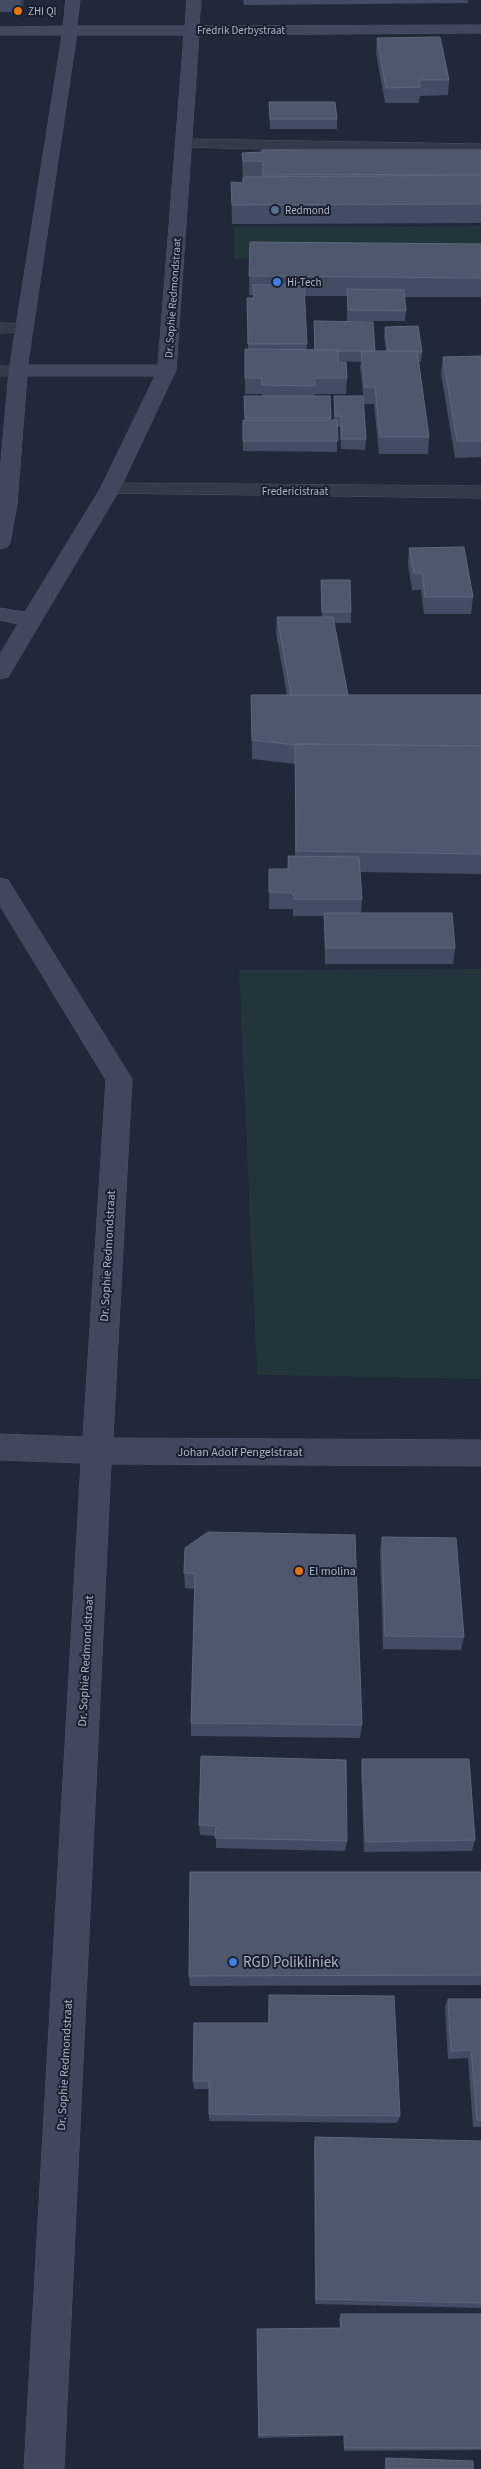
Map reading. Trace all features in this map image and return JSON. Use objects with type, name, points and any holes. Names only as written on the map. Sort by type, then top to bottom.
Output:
[{"type":"street","points":[[0,543],[7,504],[9,371],[25,328],[70,31],[73,0]]},
{"type":"street","name":"Dr. Sophie Redmondstraat","points":[[0,672],[110,489],[167,370],[194,0]]},
{"type":"street","name":"Fredrik Derbystraat","points":[[0,31],[481,29]]},
{"type":"street","points":[[184,144],[481,149]]},
{"type":"street","points":[[0,328],[25,328]]},
{"type":"street","points":[[9,371],[167,370]]},
{"type":"street","name":"Fredericistraat","points":[[110,489],[481,492]]},
{"type":"street","points":[[0,614],[31,620]]},
{"type":"street","name":"Dr. Sophie Redmondstraat","points":[[0,886],[119,1079],[96,1451],[44,2469]]},
{"type":"street","name":"Johan Adolf Pengelstraat","points":[[0,1447],[96,1451],[481,1452]]},
{"type":"shaded area","points":[[481,226],[481,260],[234,259],[234,227]]},
{"type":"shaded area","points":[[481,969],[481,1379],[257,1375],[239,970]]},
{"type":"building","points":[[440,37],[449,80],[419,80],[420,87],[386,88],[377,38]]},
{"type":"building","points":[[269,102],[335,102],[337,119],[270,119]]},
{"type":"building","points":[[262,150],[481,150],[481,174],[263,175],[263,161],[243,161],[242,153],[262,152]]},
{"type":"building","points":[[481,175],[481,204],[232,205],[231,182],[243,183],[243,177]]},
{"type":"building","points":[[250,242],[481,244],[481,278],[249,276]]},
{"type":"building","points":[[253,285],[304,285],[307,344],[248,344],[247,298],[254,298]]},
{"type":"building","points":[[347,289],[404,290],[406,311],[348,310]]},
{"type":"building","points":[[314,321],[373,322],[375,351],[315,350]]},
{"type":"building","points":[[418,326],[422,352],[388,351],[385,327]]},
{"type":"building","points":[[245,349],[338,350],[338,362],[346,362],[347,378],[315,378],[315,386],[262,385],[262,378],[245,378]]},
{"type":"building","points":[[361,351],[417,351],[429,437],[380,437],[375,387],[365,387]]},
{"type":"building","points":[[481,356],[481,441],[457,441],[443,357]]},
{"type":"building","points":[[244,396],[330,396],[331,418],[245,418]]},
{"type":"building","points":[[334,396],[363,396],[366,439],[341,439],[341,416],[335,416]]},
{"type":"building","points":[[243,420],[337,420],[338,441],[243,441]]},
{"type":"building","points":[[464,547],[473,597],[425,597],[422,573],[414,573],[409,548]]},
{"type":"building","points":[[321,580],[350,580],[351,612],[322,612]]},
{"type":"building","points":[[277,617],[333,617],[348,695],[291,695]]},
{"type":"building","points":[[251,695],[481,695],[481,746],[295,745],[252,740]]},
{"type":"building","points":[[295,744],[481,746],[481,854],[296,851]]},
{"type":"building","points":[[288,856],[359,857],[362,899],[294,899],[293,893],[269,892],[269,869],[289,869]]},
{"type":"building","points":[[324,913],[452,913],[455,948],[326,948]]},
{"type":"building","points":[[208,1532],[355,1535],[362,1725],[191,1723],[195,1574],[184,1573],[185,1548]]},
{"type":"building","points":[[382,1537],[456,1538],[464,1637],[385,1636]]},
{"type":"building","points":[[201,1756],[346,1760],[347,1841],[215,1838],[216,1826],[199,1825]]},
{"type":"building","points":[[362,1759],[469,1759],[475,1840],[366,1842]]},
{"type":"building","points":[[190,1872],[481,1872],[481,1975],[189,1976]]},
{"type":"building","points":[[269,1995],[394,1996],[400,2116],[209,2114],[209,2081],[193,2081],[194,2023],[269,2023]]},
{"type":"building","points":[[448,1999],[481,1999],[481,2120],[477,2120],[471,2050],[451,2051]]},
{"type":"building","points":[[315,2137],[481,2141],[481,2303],[316,2299]]},
{"type":"building","points":[[341,2314],[481,2314],[481,2448],[345,2448],[345,2434],[259,2435],[257,2329],[341,2328]]},
{"type":"building","points":[[386,2458],[473,2461],[473,2469],[386,2469]]},
{"type":"place","name":"ZHI QI","points":[[18,11]]},
{"type":"place","name":"Redmond","points":[[275,210]]},
{"type":"place","name":"Hi-Tech","points":[[277,282]]},
{"type":"place","name":"El molina","points":[[299,1571]]},
{"type":"place","name":"RGD Polikliniek","points":[[233,1962]]}]
